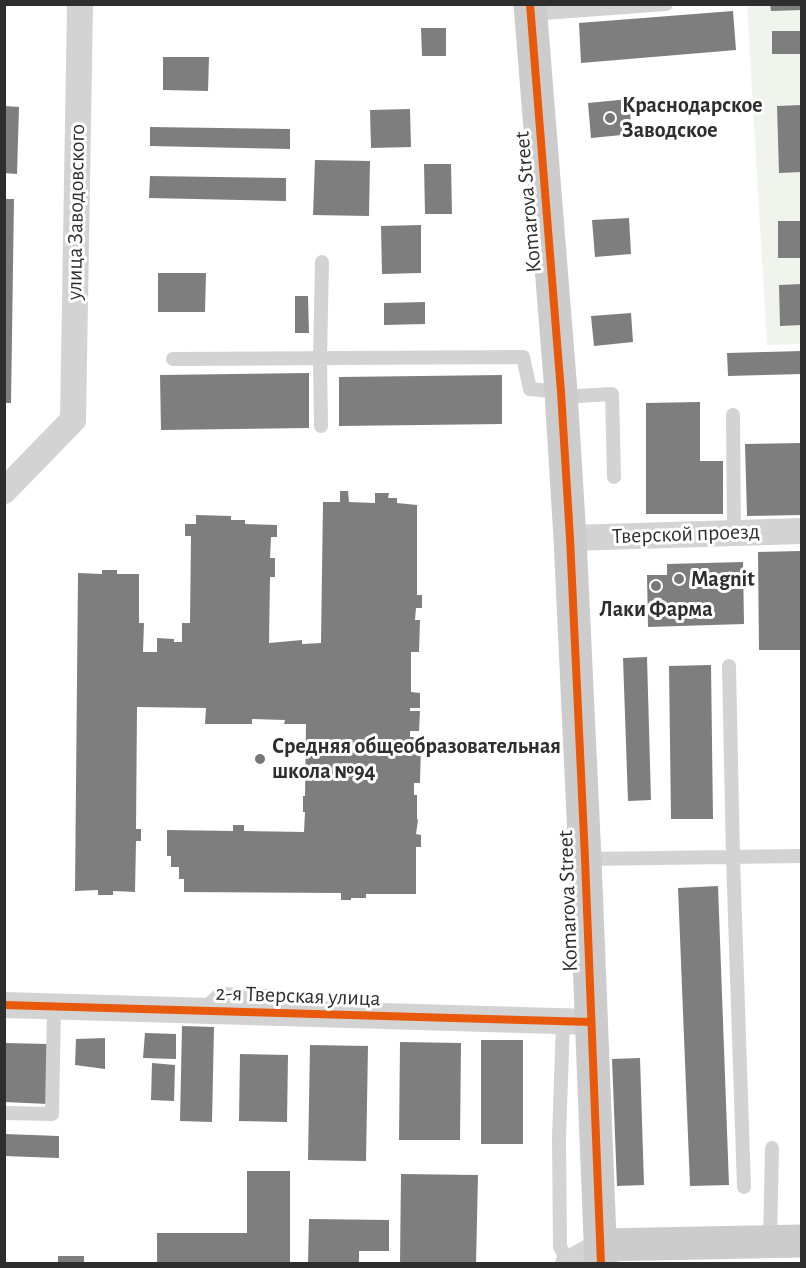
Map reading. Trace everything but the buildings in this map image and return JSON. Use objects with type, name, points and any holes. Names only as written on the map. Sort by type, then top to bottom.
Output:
[{"type":"street","name":"улица Заводовского","points":[[4,491],[73,420],[80,4]]},
{"type":"street","name":"Komarova Street","points":[[530,9],[561,394],[585,859],[576,1021],[601,1254]]},
{"type":"street","name":"Тверской проезд","points":[[570,538],[801,531]]},
{"type":"street","name":"2-я Тверская улица","points":[[4,1005],[576,1021]]},
{"type":"street","points":[[569,1263],[601,1254],[786,1241]]},
{"type":"lane","points":[[530,9],[666,4]]},
{"type":"lane","points":[[321,426],[322,262]]},
{"type":"lane","points":[[173,359],[523,357],[530,389],[561,394],[612,394],[614,477]]},
{"type":"lane","points":[[733,416],[734,533]]},
{"type":"lane","points":[[729,666],[744,1187]]},
{"type":"lane","points":[[585,859],[801,856]]},
{"type":"lane","points":[[4,1113],[52,1114],[54,1007]]},
{"type":"lane","points":[[569,1263],[560,1246],[560,1137],[576,1021]]},
{"type":"lane","points":[[772,1148],[786,1241]]},
{"type":"shaded area","points":[[747,5],[801,5],[801,344],[767,345]]},
{"type":"cycle path","points":[[530,4],[561,392],[570,538],[601,1264]]},
{"type":"cycle path","points":[[4,1005],[591,1022]]},
{"type":"place","name":"Краснодарское Заводское","points":[[610,118]]},
{"type":"place","name":"Magnit","points":[[679,579]]},
{"type":"place","name":"Лаки Фарма","points":[[656,586]]},
{"type":"place","name":"Средняя общеобразовательная школа №94","points":[[260,759]]}]
